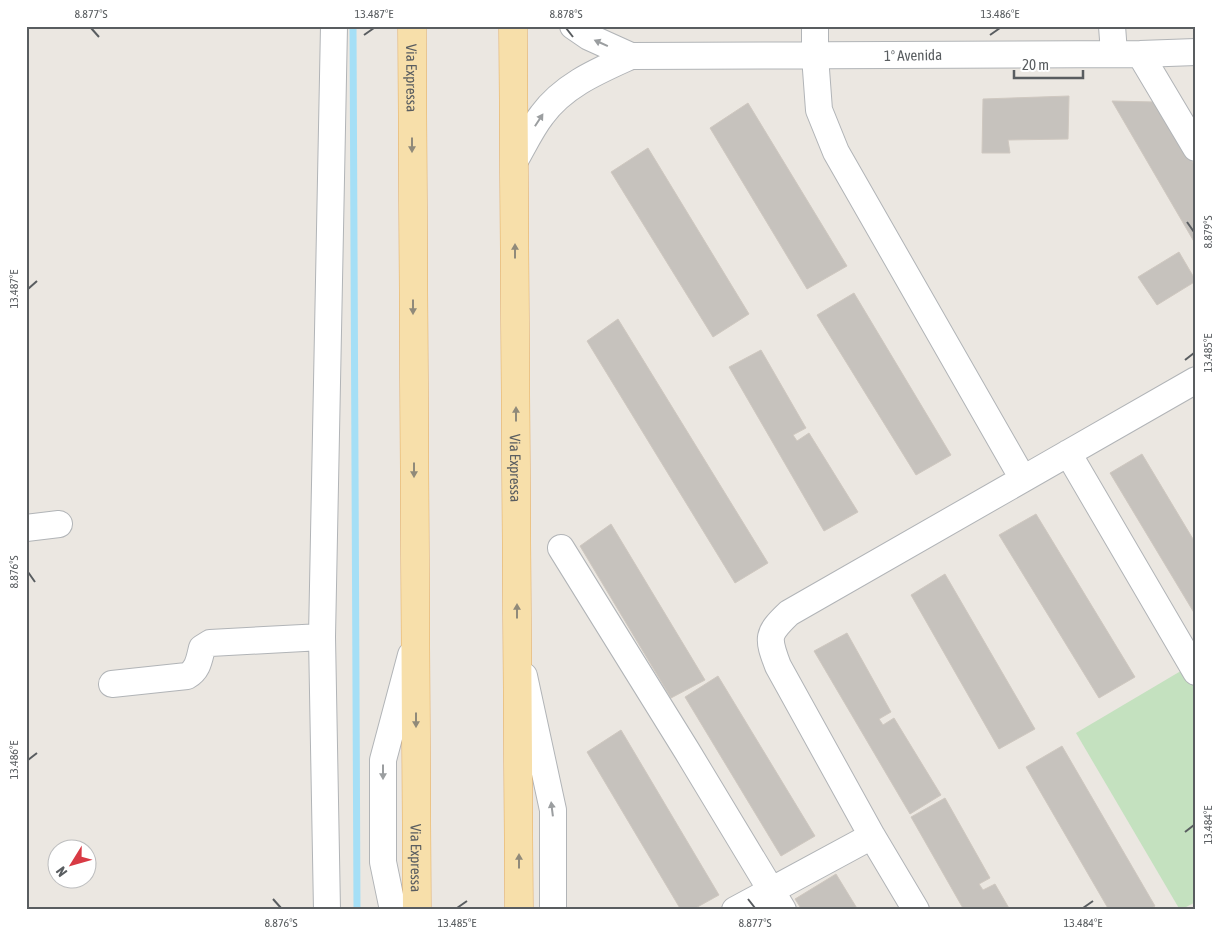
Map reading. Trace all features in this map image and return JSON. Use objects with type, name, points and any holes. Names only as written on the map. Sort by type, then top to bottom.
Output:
[{"type":"main road","name":"Via Expressa","points":[[412,26],[417,910]]},
{"type":"main road","name":"Via Expressa","points":[[514,26],[519,910]]},
{"type":"street","points":[[327,910],[322,637],[334,26]]},
{"type":"street","points":[[573,26],[589,37],[631,56]]},
{"type":"street","points":[[815,26],[819,110],[836,152],[1023,479]]},
{"type":"street","points":[[1112,26],[1127,53],[1196,148]]},
{"type":"street","name":"1º Avenida","points":[[631,56],[1196,52]]},
{"type":"street","points":[[514,162],[542,115],[566,90],[593,74],[631,56]]},
{"type":"street","points":[[916,910],[872,836],[778,666],[770,645],[773,628],[789,613],[1196,380]]},
{"type":"street","points":[[1068,454],[1196,672]]},
{"type":"street","points":[[26,528],[59,524]]},
{"type":"street","points":[[561,548],[777,900]]},
{"type":"street","points":[[112,684],[187,676],[196,668],[202,648],[210,643],[322,637]]},
{"type":"street","points":[[393,910],[383,862],[383,760],[415,640]]},
{"type":"street","points":[[517,645],[553,810],[553,910]]},
{"type":"street","points":[[735,910],[777,900],[872,836]]},
{"type":"green space","points":[[1196,662],[1196,902],[1180,910],[1076,733]]},
{"type":"building","points":[[1069,96],[1068,139],[1008,140],[1010,153],[982,153],[983,99]]},
{"type":"building","points":[[1112,101],[1155,102],[1196,168],[1196,245]]},
{"type":"building","points":[[748,103],[847,266],[807,289],[710,128]]},
{"type":"building","points":[[648,148],[749,314],[713,337],[611,172]]},
{"type":"building","points":[[1179,252],[1196,281],[1157,305],[1138,277]]},
{"type":"building","points":[[854,293],[951,455],[916,475],[817,315]]},
{"type":"building","points":[[618,319],[768,563],[735,583],[587,341]]},
{"type":"building","points":[[761,350],[806,428],[793,435],[797,441],[809,433],[858,512],[824,531],[729,367]]},
{"type":"building","points":[[1142,454],[1196,544],[1196,616],[1110,473]]},
{"type":"building","points":[[1036,514],[1135,677],[1099,698],[999,535]]},
{"type":"building","points":[[611,524],[705,680],[671,698],[580,546]]},
{"type":"building","points":[[945,574],[1035,729],[999,749],[911,595]]},
{"type":"building","points":[[847,633],[891,712],[879,719],[883,725],[894,718],[941,795],[910,814],[814,651]]},
{"type":"building","points":[[718,676],[815,836],[781,856],[685,697]]},
{"type":"building","points":[[621,730],[719,895],[692,910],[681,910],[587,752]]},
{"type":"building","points":[[1062,746],[1155,906],[1148,910],[1109,910],[1026,767]]},
{"type":"building","points":[[945,798],[990,878],[979,884],[983,890],[995,884],[1010,910],[964,910],[911,817]]},
{"type":"building","points":[[836,874],[858,910],[802,910],[795,899]]},
{"type":"waterway","points":[[353,26],[357,910]]}]
